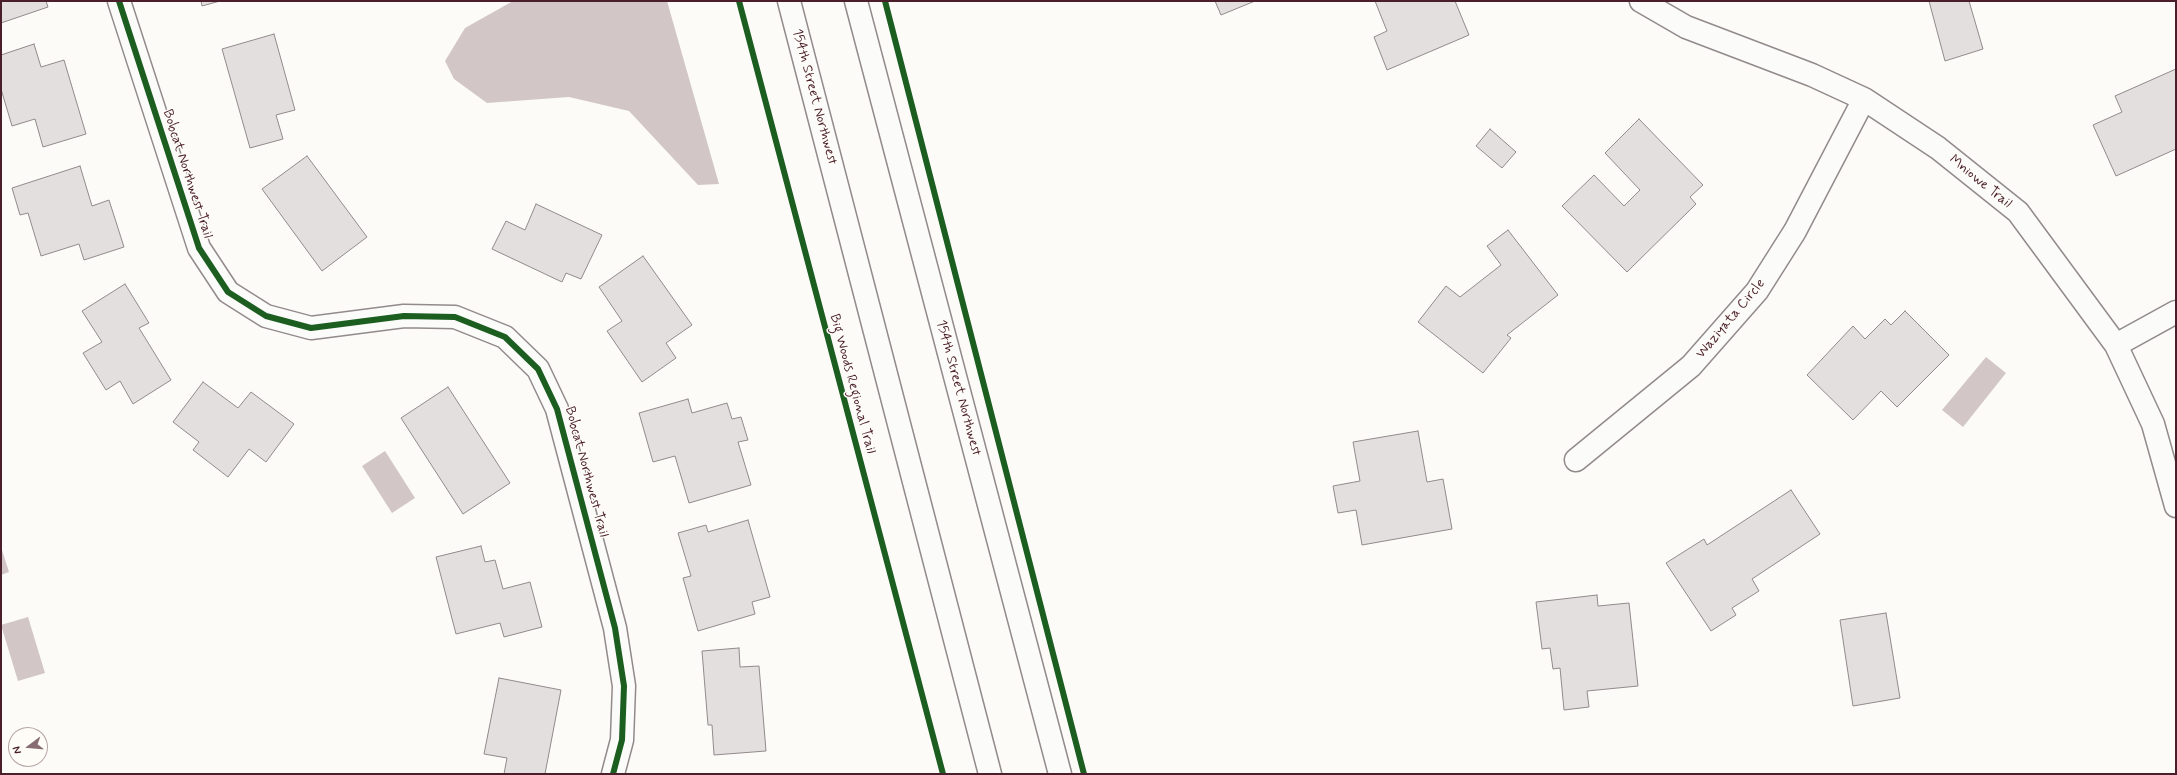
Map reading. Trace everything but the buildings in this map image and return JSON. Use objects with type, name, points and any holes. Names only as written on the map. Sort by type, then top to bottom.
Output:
[{"type":"street","name":"Bobcat Northwest Trail","points":[[118,1],[199,248],[228,292],[266,316],[311,328],[404,316],[455,317],[505,337],[538,369],[558,409],[615,628],[624,686],[622,740],[613,774]]},
{"type":"street","name":"154th Street Northwest","points":[[789,1],[990,774]]},
{"type":"street","name":"154th Street Northwest","points":[[856,1],[1060,774]]},
{"type":"street","name":"Mniowe Trail","points":[[1641,1],[1686,28],[1812,75],[1864,99],[1938,148],[2018,212],[2116,345],[2153,424],[2176,506]]},
{"type":"street","name":"Waziyata Circle","points":[[1576,460],[1691,366],[1757,291],[1795,231],[1864,99]]},
{"type":"street","points":[[2116,345],[2176,312]]},
{"type":"shaded area","points":[[513,1],[667,1],[719,184],[698,185],[629,111],[569,97],[487,103],[454,79],[445,61],[465,28]]},
{"type":"shaded area","points":[[1986,357],[2006,373],[1963,427],[1942,410]]},
{"type":"shaded area","points":[[385,451],[415,498],[392,513],[362,466]]},
{"type":"shaded area","points":[[1,547],[9,572],[1,575]]},
{"type":"shaded area","points":[[28,617],[45,673],[18,681],[1,625]]},
{"type":"cycle path","points":[[119,1],[199,248],[228,292],[266,316],[311,328],[404,316],[455,317],[505,337],[538,369],[557,409],[615,628],[624,686],[622,740],[613,774]]},
{"type":"cycle path","name":"Big Woods Regional Trail","points":[[739,1],[943,774]]},
{"type":"cycle path","points":[[885,1],[1084,774]]}]
